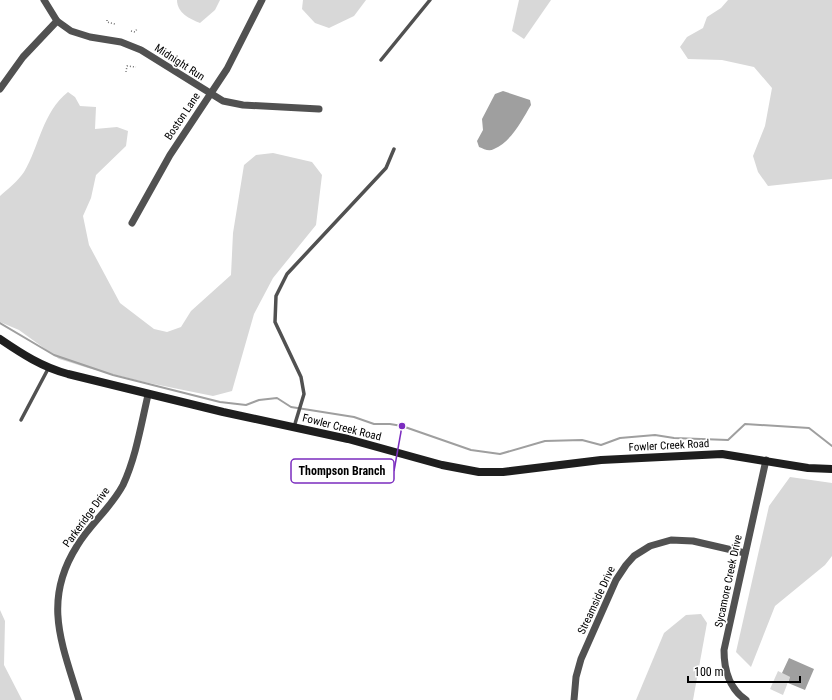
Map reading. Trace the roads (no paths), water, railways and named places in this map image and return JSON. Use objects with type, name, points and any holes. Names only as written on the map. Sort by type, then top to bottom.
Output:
[{"type":"main road","name":"Fowler Creek Road","points":[[0,339],[24,356],[48,369],[148,395],[348,439],[442,465],[480,472],[503,472],[580,462],[678,455],[722,454],[808,468],[832,469]]},
{"type":"street","name":"Midnight Run","points":[[44,0],[57,21],[77,34],[122,42],[141,50],[210,95],[231,104],[320,109]]},
{"type":"street","name":"Boston Lane","points":[[132,223],[170,155],[227,69],[262,0]]},
{"type":"street","points":[[0,88],[23,57],[57,21]]},
{"type":"street","name":"Parkeridge Drive","points":[[79,700],[57,620],[60,586],[77,546],[113,502],[131,467],[148,395]]},
{"type":"street","name":"Sycamore Creek Drive","points":[[746,700],[736,692],[724,669],[724,650],[766,460]]},
{"type":"street","name":"Streamside Drive","points":[[574,700],[576,677],[581,659],[616,580],[634,556],[650,546],[671,540],[693,541],[745,553]]},
{"type":"lane","points":[[381,60],[430,0]]},
{"type":"lane","points":[[294,427],[304,394],[301,377],[275,322],[276,296],[287,274],[386,168],[394,149]]},
{"type":"lane","points":[[21,420],[48,369]]},
{"type":"waterway","points":[[0,323],[54,355],[113,375],[220,402],[246,405],[259,400],[277,398],[291,407],[354,417],[374,424],[402,426],[471,450],[500,454],[545,441],[582,440],[601,445],[620,438],[655,435],[674,438],[728,440],[745,424],[809,428],[832,446]]},
{"type":"place","name":"Thompson Branch","points":[[402,426]]}]
